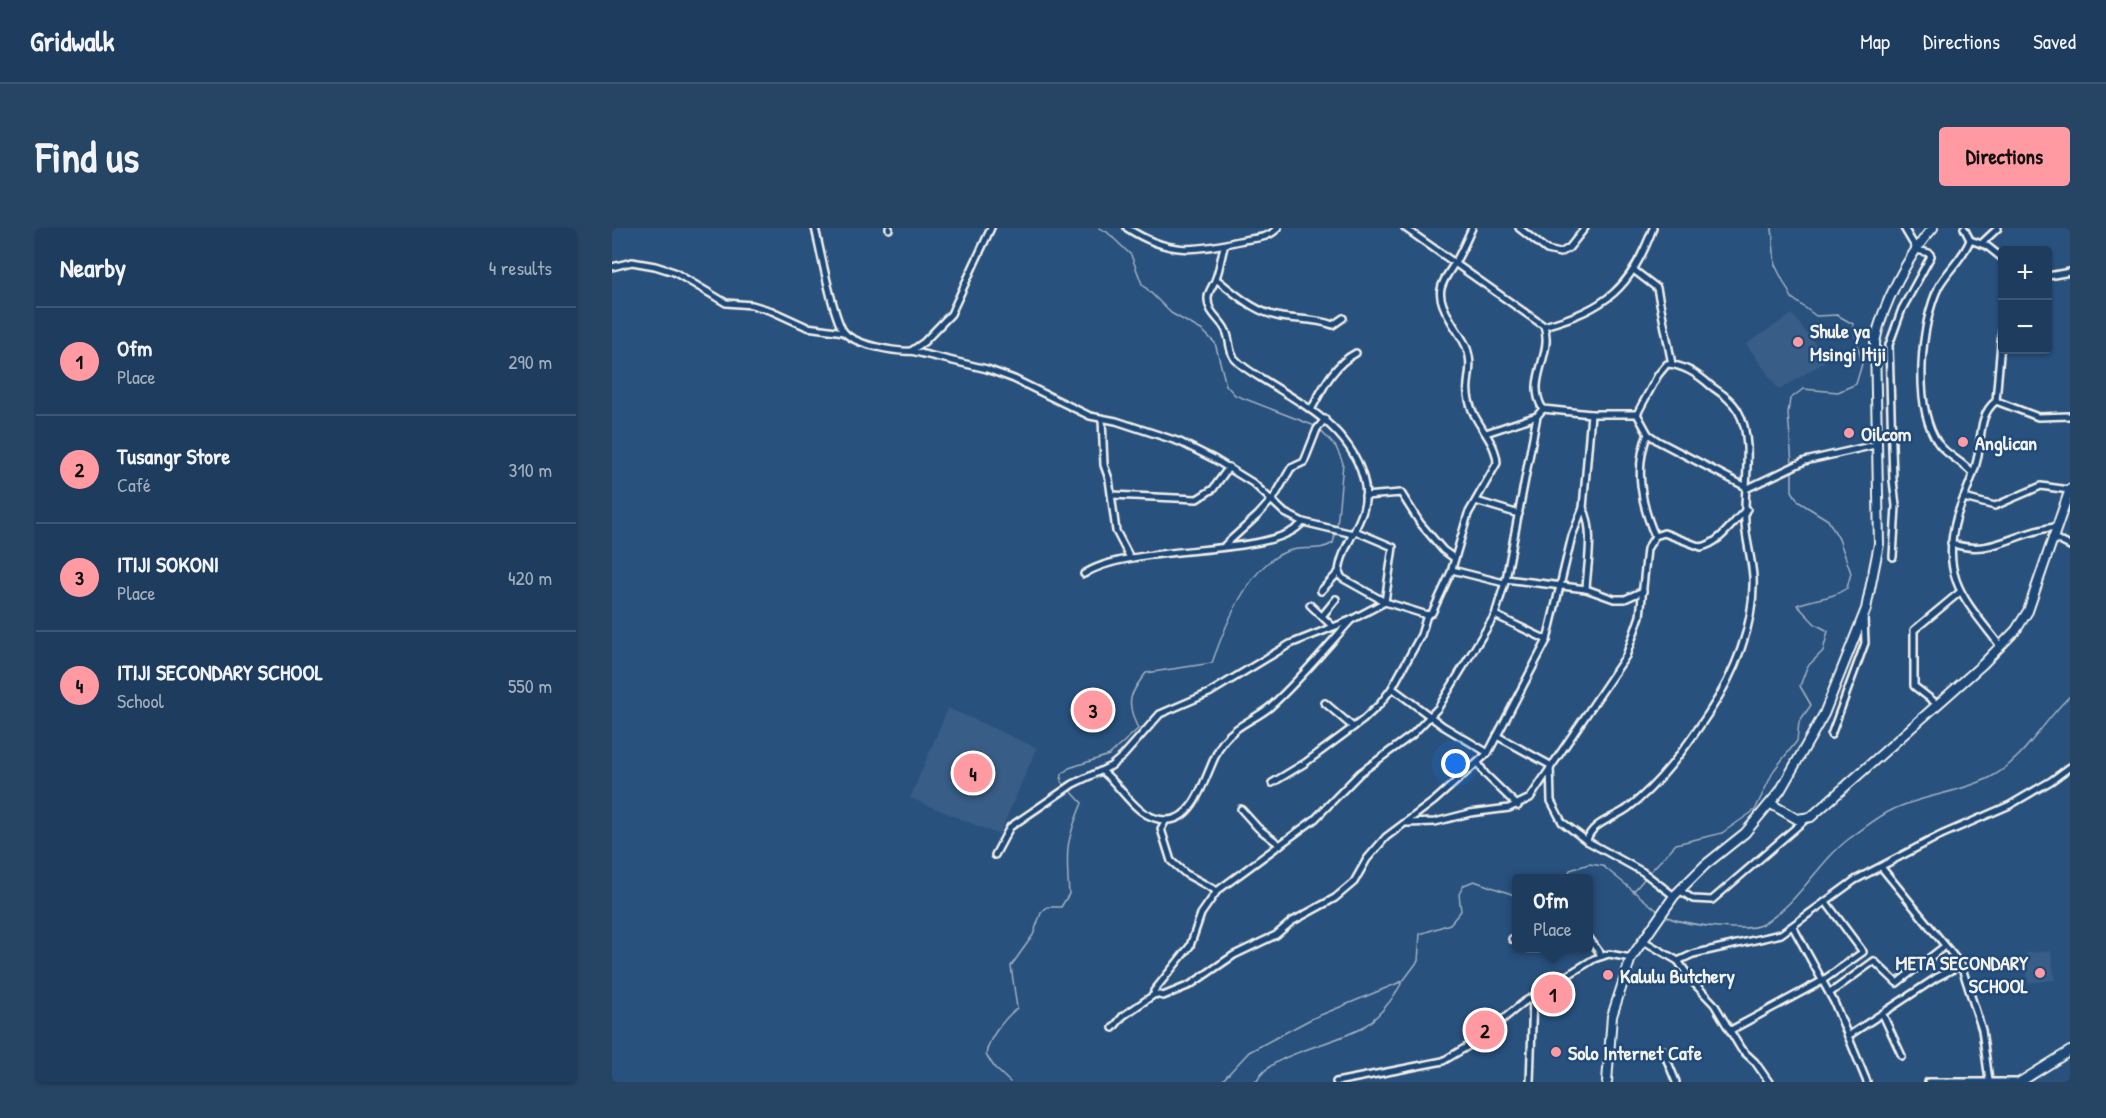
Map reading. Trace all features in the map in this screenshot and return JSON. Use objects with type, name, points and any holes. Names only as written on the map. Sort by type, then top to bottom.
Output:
[{"type":"main road","points":[[1607,1082],[1612,1016],[1631,957],[1677,893],[1744,833],[1771,804],[1824,714],[1864,617],[1873,585],[1879,544],[1875,445],[1875,342],[1879,320],[1889,297],[1933,228]]},
{"type":"main road","points":[[1771,804],[1791,816],[1811,818],[2001,647],[2028,611],[2055,527],[2070,489]]},
{"type":"main road","points":[[2020,1082],[2030,1079],[2070,1051]]},
{"type":"street","points":[[815,228],[831,295],[844,332]]},
{"type":"street","points":[[911,351],[924,342],[951,314],[991,228]]},
{"type":"street","points":[[1126,228],[1149,243],[1182,249],[1224,247],[1239,241],[1262,239],[1278,228]]},
{"type":"street","points":[[1405,228],[1544,326],[1546,341],[1535,386],[1543,409]]},
{"type":"street","points":[[1340,572],[1342,578],[1385,602],[1427,615],[1432,613],[1452,570],[1468,514],[1497,463],[1494,447],[1478,424],[1466,391],[1470,363],[1468,351],[1446,313],[1441,297],[1442,281],[1456,262],[1472,228]]},
{"type":"street","points":[[1519,228],[1547,250],[1560,253],[1569,249],[1585,228]]},
{"type":"street","points":[[1544,326],[1567,321],[1592,309],[1619,288],[1635,271],[1653,228]]},
{"type":"street","points":[[1893,557],[1896,506],[1888,352],[1902,309],[1930,258],[1929,253],[1917,250],[1904,228]]},
{"type":"street","points":[[1964,228],[1970,240],[1982,243],[1998,255]]},
{"type":"street","points":[[1982,243],[1998,228]]},
{"type":"street","points":[[1970,240],[1937,290],[1924,341],[1921,375],[1925,409],[1937,441],[1972,473]]},
{"type":"street","points":[[1224,247],[1216,279],[1207,300],[1212,313],[1225,328],[1232,355],[1250,371],[1311,410],[1321,424],[1350,448],[1361,472],[1365,496],[1360,522],[1340,572],[1321,591]]},
{"type":"street","points":[[612,267],[632,262],[656,266],[674,272],[726,303],[752,305],[772,310],[807,327],[844,332],[875,346],[899,352],[911,351],[987,369],[1014,379],[1090,416],[1174,440],[1229,467],[1253,483],[1269,501],[1303,522],[1354,533],[1393,548],[1385,602]]},
{"type":"street","points":[[1635,271],[1657,288],[1672,364]]},
{"type":"street","points":[[2052,275],[2070,272]]},
{"type":"street","points":[[1216,279],[1248,306],[1258,310],[1282,317],[1319,319],[1333,325],[1343,318]]},
{"type":"street","points":[[1311,410],[1329,377],[1348,358],[1356,354]]},
{"type":"street","points":[[2000,354],[1996,401],[1985,412],[1979,451],[1951,543],[1952,564],[1960,592],[2001,647]]},
{"type":"street","points":[[1587,841],[1592,829],[1633,804],[1677,757],[1708,713],[1731,672],[1747,627],[1752,602],[1753,576],[1745,521],[1748,488],[1745,429],[1737,409],[1707,382],[1684,368],[1672,364],[1664,367],[1637,414]]},
{"type":"street","points":[[1996,401],[2038,417],[2070,416]]},
{"type":"street","points":[[1543,409],[1591,414],[1637,414]]},
{"type":"street","points":[[1155,994],[1154,990],[1164,976],[1190,946],[1201,914],[1216,891],[1315,819],[1360,773],[1412,735],[1431,716],[1495,615],[1505,581],[1537,416],[1543,409]]},
{"type":"street","points":[[1113,1028],[1123,1016],[1155,994],[1163,996],[1190,985],[1234,955],[1276,935],[1291,922],[1335,898],[1353,882],[1378,846],[1488,753],[1547,640],[1572,536],[1583,508],[1591,414]]},
{"type":"street","points":[[1637,414],[1648,434],[1748,488]]},
{"type":"street","points":[[1486,433],[1537,416]]},
{"type":"street","points":[[1102,419],[1104,465],[1112,495],[1116,531],[1130,558]]},
{"type":"street","points":[[1224,546],[1248,525],[1269,501],[1291,468],[1304,462],[1321,424]]},
{"type":"street","points":[[1648,434],[1642,452],[1642,489],[1647,520],[1655,536]]},
{"type":"street","points":[[1748,488],[1783,470],[1805,462],[1875,445]]},
{"type":"street","points":[[1112,495],[1197,499],[1213,489],[1229,467]]},
{"type":"street","points":[[1964,498],[1995,506],[2041,486],[2070,489]]},
{"type":"street","points":[[1365,496],[1401,494],[1420,523],[1443,550],[1455,558]]},
{"type":"street","points":[[1476,501],[1519,514]]},
{"type":"street","points":[[1583,508],[1587,518],[1588,544],[1586,589]]},
{"type":"street","points":[[1407,823],[1435,822],[1462,814],[1518,806],[1530,798],[1550,765],[1595,705],[1626,656],[1640,616],[1647,549],[1655,536],[1664,533],[1683,538],[1693,545],[1707,546],[1717,541],[1747,509]]},
{"type":"street","points":[[1084,574],[1099,566],[1130,558],[1272,538],[1294,531],[1303,522]]},
{"type":"street","points":[[1951,543],[1979,549],[2036,530],[2055,527]]},
{"type":"street","points":[[2052,537],[2070,546]]},
{"type":"street","points":[[1452,570],[1505,581],[1586,589],[1614,599],[1625,599],[1643,591]]},
{"type":"street","points":[[1937,704],[1914,686],[1914,630],[1960,592]]},
{"type":"street","points":[[1323,615],[1336,599]]},
{"type":"street","points":[[995,855],[1010,827],[1073,784],[1103,772],[1123,756],[1145,729],[1166,710],[1209,693],[1279,650],[1351,620],[1385,602]]},
{"type":"street","points":[[1310,605],[1332,626]]},
{"type":"street","points":[[1272,783],[1298,768],[1380,704],[1392,688],[1421,635],[1427,615]]},
{"type":"street","points":[[1495,615],[1547,640]]},
{"type":"street","points":[[1831,735],[1865,643],[1864,617]]},
{"type":"street","points":[[1103,772],[1135,807],[1166,820],[1180,817],[1192,805],[1217,752],[1228,737],[1241,724],[1274,703],[1351,620]]},
{"type":"street","points":[[1392,688],[1488,753]]},
{"type":"street","points":[[1325,703],[1353,727]]},
{"type":"street","points":[[1497,736],[1550,765]]},
{"type":"street","points":[[1478,763],[1485,774],[1518,806]]},
{"type":"street","points":[[1550,765],[1552,807],[1562,822],[1587,841],[1677,893],[1693,899],[1712,900],[1806,819]]},
{"type":"street","points":[[1678,960],[1730,945],[1771,938],[1793,927],[1856,880],[1882,868],[1941,834],[2010,805],[2051,782],[2070,767]]},
{"type":"street","points":[[1241,809],[1251,821],[1280,845]]},
{"type":"street","points":[[1166,820],[1161,829],[1171,861],[1186,874],[1216,891]]},
{"type":"street","points":[[1882,868],[1961,965],[1982,1030],[1989,1080]]},
{"type":"street","points":[[1731,1030],[1822,981],[1863,951],[1826,902]]},
{"type":"street","points":[[1793,927],[1830,993],[1867,1082]]},
{"type":"street","points":[[1642,940],[1678,960],[1693,982],[1708,996],[1741,1049],[1769,1082]]},
{"type":"street","points":[[1593,944],[1602,956]]},
{"type":"street","points":[[1830,993],[1874,961],[1897,983],[1945,945]]},
{"type":"street","points":[[1336,1082],[1443,1061],[1475,1042],[1514,1008],[1602,956],[1610,954],[1631,957]]},
{"type":"street","points":[[1848,1036],[1936,978],[1961,965]]},
{"type":"street","points":[[1530,1082],[1533,997]]},
{"type":"street","points":[[1883,1015],[1902,1056]]},
{"type":"street","points":[[1663,1050],[1676,1082]]},
{"type":"street","points":[[1928,1082],[1989,1080],[2020,1082]]},
{"type":"shaded area","points":[[1792,314],[1828,360],[1779,390],[1746,344]]},
{"type":"shaded area","points":[[948,708],[1037,748],[999,835],[910,798]]},
{"type":"shaded area","name":"META SECONDARY SCHOOL","points":[[2051,951],[2055,980],[2028,983],[2025,953]]},
{"type":"waterway","points":[[1099,228],[1107,232],[1131,255],[1142,284],[1171,313],[1203,331],[1215,343],[1226,385],[1235,395],[1315,426]]},
{"type":"waterway","points":[[1772,228],[1775,265],[1792,298],[1816,316],[1837,315],[1853,324],[1862,364],[1856,384],[1838,392],[1803,389],[1790,399],[1788,413],[1792,464]]},
{"type":"waterway","points":[[1319,429],[1336,447],[1343,463],[1337,527]]},
{"type":"waterway","points":[[1649,873],[1676,844],[1722,833],[1755,810],[1774,770],[1797,741],[1799,722],[1811,705],[1800,686],[1807,667],[1823,651],[1828,631],[1815,624],[1797,605],[1834,595],[1847,588],[1851,573],[1839,539],[1828,520],[1799,502],[1792,491],[1792,469]]},
{"type":"waterway","points":[[1065,786],[1061,781],[1062,774],[1069,768],[1109,755],[1138,729],[1132,712],[1131,700],[1135,688],[1146,673],[1212,663],[1240,598],[1262,569],[1274,558],[1288,551],[1328,546],[1333,543],[1336,531]]},
{"type":"waterway","points":[[1666,916],[1714,927],[1744,928],[1763,924],[1787,905],[1839,848],[1881,816],[1904,805],[1967,787],[2003,770],[2070,696]]},
{"type":"waterway","points":[[1010,1082],[995,1068],[986,1055],[987,1049],[997,1029],[1017,1008],[1011,966],[1033,935],[1041,913],[1047,907],[1061,907],[1069,894],[1068,848],[1072,828],[1082,803],[1069,789]]},
{"type":"waterway","points":[[1568,874],[1570,870],[1589,864],[1603,866],[1659,912]]},
{"type":"waterway","points":[[1633,892],[1646,877]]},
{"type":"waterway","points":[[1221,1082],[1249,1052],[1311,1019],[1403,981],[1418,961],[1420,934],[1450,924],[1461,911],[1459,894],[1464,885],[1474,881],[1512,894]]},
{"type":"waterway","points":[[1252,1082],[1257,1081],[1264,1071],[1275,1063],[1289,1056],[1363,1027],[1386,1007],[1402,982]]},
{"type":"place","name":"Shule ya Msingi Itiji","points":[[1798,342]]},
{"type":"place","name":"Oilcom","points":[[1849,433]]},
{"type":"place","name":"Anglican","points":[[1963,442]]},
{"type":"place","name":"ITIJI SOKONI","points":[[1093,710]]},
{"type":"place","name":"ITIJI SECONDARY SCHOOL","points":[[973,773]]},
{"type":"place","name":"META SECONDARY SCHOOL","points":[[2040,973]]},
{"type":"place","name":"Kalulu Butchery","points":[[1608,975]]},
{"type":"place","name":"Ofm","points":[[1553,994]]},
{"type":"place","name":"Tusangr Store","points":[[1485,1030]]},
{"type":"place","name":"Solo Internet Cafe","points":[[1556,1052]]}]
